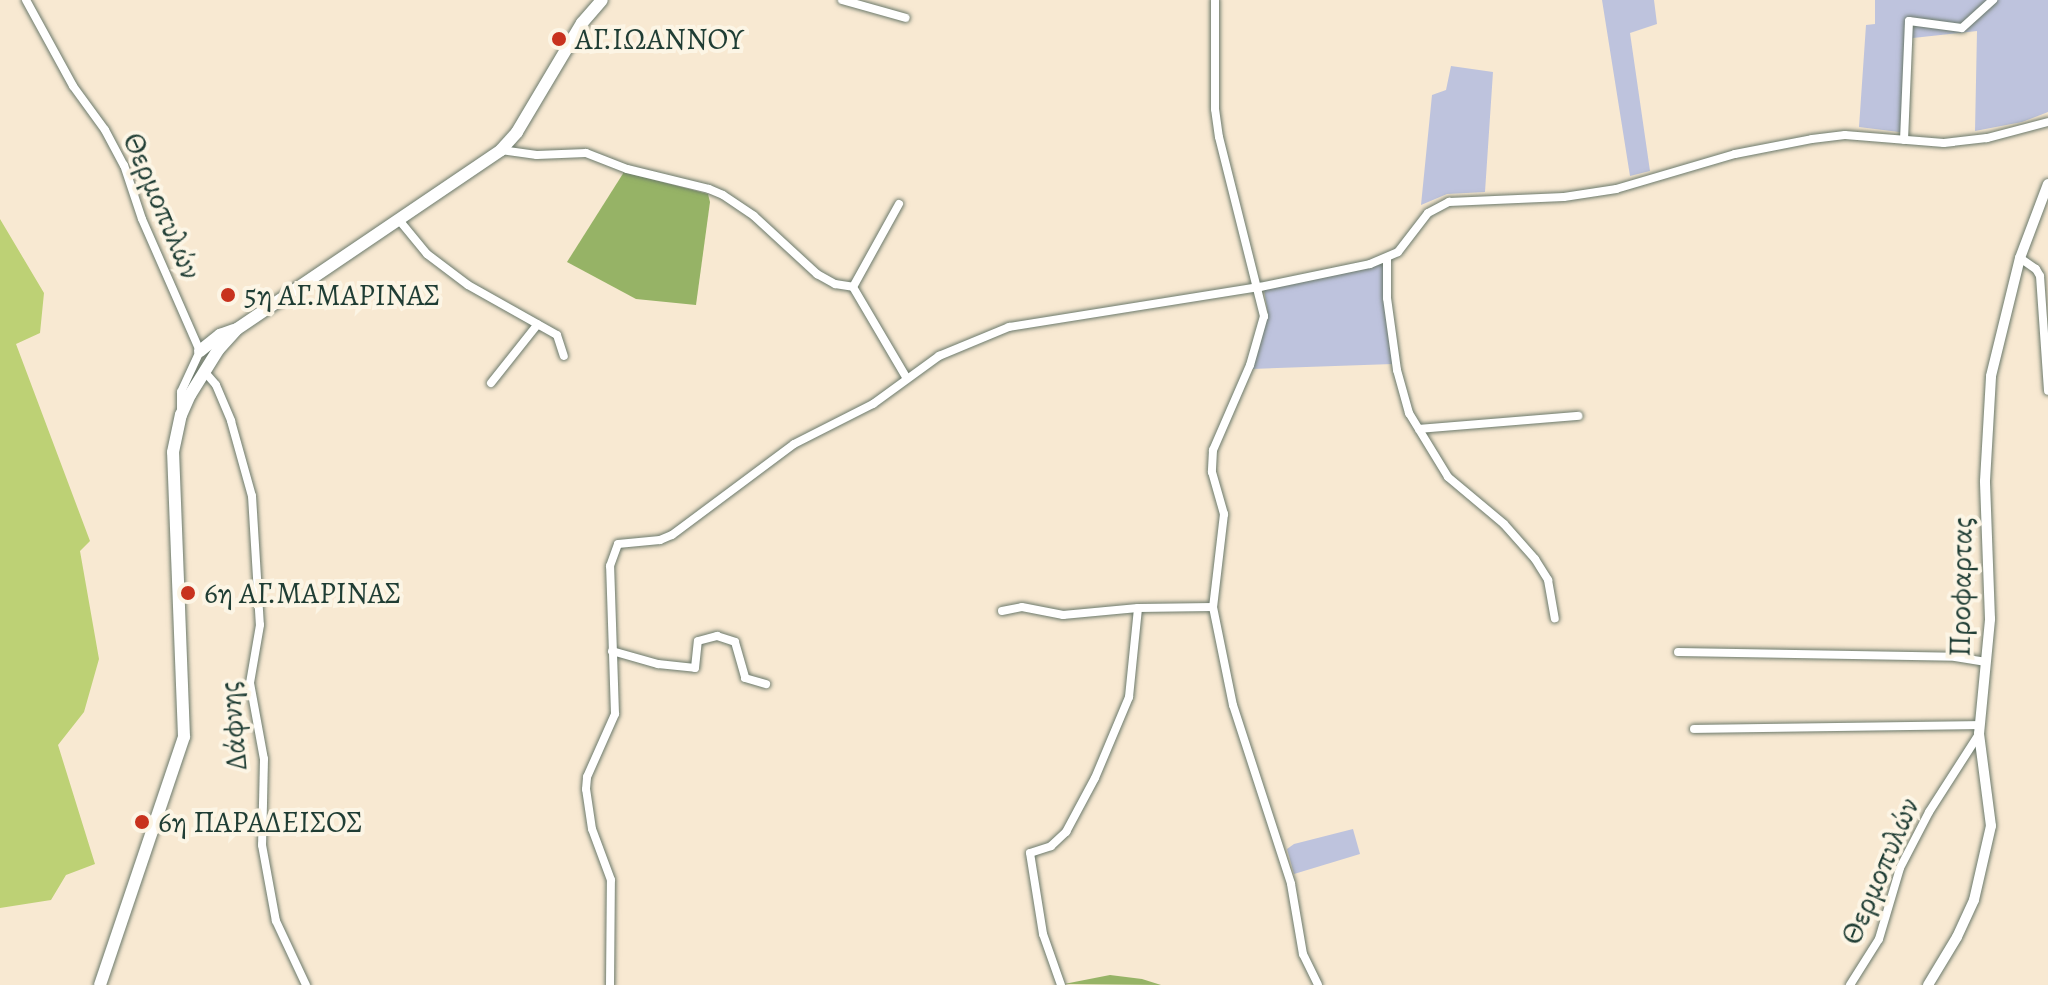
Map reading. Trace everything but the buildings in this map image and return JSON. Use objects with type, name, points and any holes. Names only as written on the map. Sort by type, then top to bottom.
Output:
[{"type":"main road","points":[[200,351],[501,150],[517,132],[582,23],[602,0]]},
{"type":"main road","points":[[100,985],[184,737],[173,452],[181,415],[204,371],[237,329]]},
{"type":"street","name":"Θερμοπυλών","points":[[26,0],[73,86],[105,130],[122,162],[142,219],[200,351]]},
{"type":"street","points":[[842,0],[906,18]]},
{"type":"street","points":[[1215,0],[1217,123],[1260,287],[1264,316],[1250,365],[1213,450],[1212,472],[1224,514],[1213,607],[1233,705],[1291,884],[1303,954],[1318,985]]},
{"type":"street","points":[[1904,140],[1909,21],[1962,28],[1993,0]]},
{"type":"street","points":[[610,985],[611,880],[592,829],[586,789],[587,777],[615,714],[610,566],[618,544],[660,540],[672,535],[794,444],[873,404],[906,377],[969,341],[1009,327],[1260,287],[1387,258],[1405,245],[1428,213],[1449,202],[1564,197],[1616,189],[1735,154],[1812,139],[1845,135],[1944,143],[1987,138],[2048,122]]},
{"type":"street","points":[[501,150],[537,155],[586,153],[627,169],[709,189],[754,216],[817,274],[835,284],[853,287]]},
{"type":"street","name":"Προφαρτας","points":[[1928,985],[1957,937],[1974,900],[1991,826],[1979,730],[1990,619],[1985,481],[1991,376],[2020,258],[2048,184]]},
{"type":"street","points":[[853,287],[899,204]]},
{"type":"street","points":[[399,220],[427,254],[468,285],[557,335],[564,356]]},
{"type":"street","points":[[1387,258],[1387,298],[1400,390],[1448,477],[1504,524],[1535,559],[1548,580],[1555,618]]},
{"type":"street","points":[[2020,258],[2040,276],[2048,391]]},
{"type":"street","points":[[853,287],[906,377]]},
{"type":"street","points":[[491,383],[538,324]]},
{"type":"street","points":[[181,415],[181,392],[200,351]]},
{"type":"street","name":"Δάφνης","points":[[204,371],[216,385],[231,421],[252,496],[260,625],[250,683],[264,759],[260,809],[262,845],[276,921],[306,985]]},
{"type":"street","points":[[1419,429],[1578,416]]},
{"type":"street","points":[[1002,611],[1022,607],[1063,615],[1138,608],[1213,607]]},
{"type":"street","points":[[1061,985],[1043,934],[1030,853],[1051,846],[1066,832],[1095,778],[1129,697],[1138,608]]},
{"type":"street","points":[[612,651],[658,664],[695,668],[698,641],[717,636],[735,642],[745,678],[766,684]]},
{"type":"street","points":[[1678,652],[1955,657],[1985,662]]},
{"type":"street","points":[[1694,729],[1979,730]]},
{"type":"street","name":"Θερμοπυλών","points":[[1850,985],[1879,939],[1900,868],[1929,812],[1979,730]]},
{"type":"shaded area","points":[[1602,0],[1654,0],[1657,24],[1630,33],[1650,171],[1630,176]]},
{"type":"shaded area","points":[[1875,0],[2048,0],[2048,112],[2022,122],[1975,131],[1977,31],[1913,38],[1908,43],[1907,133],[1859,127],[1866,25],[1875,24]]},
{"type":"shaded area","points":[[1451,66],[1493,72],[1485,192],[1447,194],[1421,205],[1432,95],[1446,90]]},
{"type":"shaded area","points":[[1383,261],[1393,364],[1251,369],[1268,314],[1264,290]]},
{"type":"shaded area","points":[[1353,829],[1360,854],[1294,874],[1287,849],[1294,844]]},
{"type":"green space","points":[[624,172],[708,194],[710,202],[696,305],[636,299],[567,262]]},
{"type":"green space","points":[[0,219],[44,293],[40,333],[16,344],[90,541],[80,551],[99,659],[84,712],[58,745],[95,864],[66,875],[51,900],[0,908]]},
{"type":"green space","points":[[1110,975],[1142,979],[1161,985],[1064,984]]},
{"type":"place","name":"ΑΓ.ΙΩΑΝΝΟΥ","points":[[559,39]]},
{"type":"place","name":"5η ΑΓ.ΜΑΡΙΝΑΣ","points":[[228,295]]},
{"type":"place","name":"6η ΑΓ.ΜΑΡΙΝΑΣ","points":[[188,593]]},
{"type":"place","name":"6η ΠΑΡΑΔΕΙΣΟΣ","points":[[142,822]]}]
